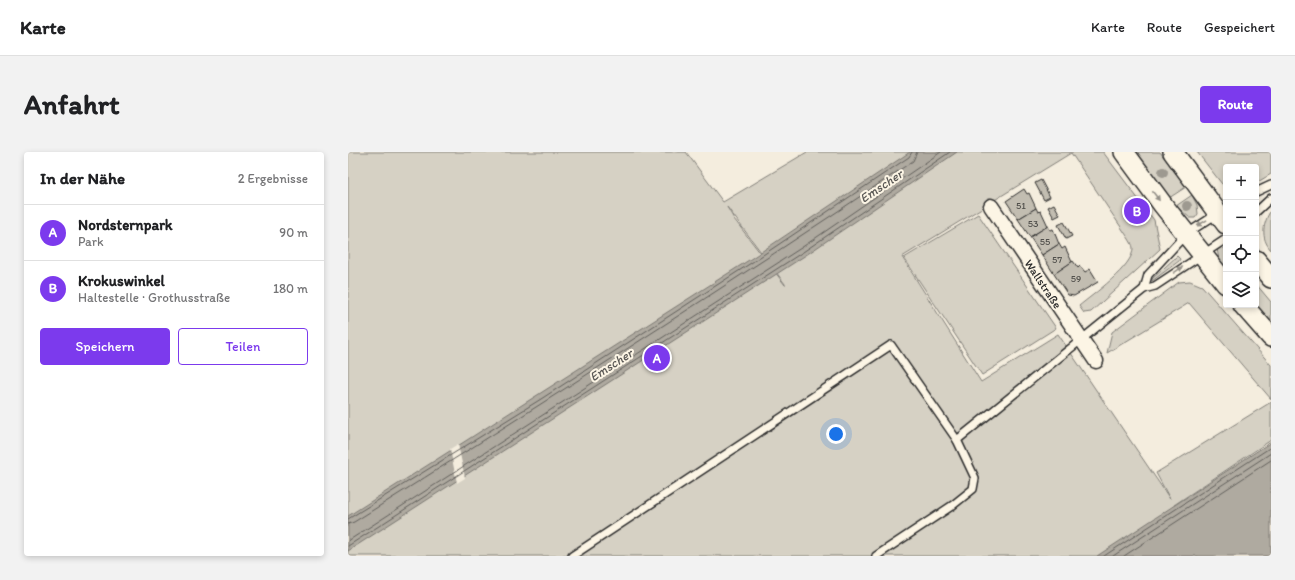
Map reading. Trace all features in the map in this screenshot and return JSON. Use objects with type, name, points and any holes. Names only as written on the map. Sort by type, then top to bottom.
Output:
[{"type":"main road","points":[[1124,152],[1223,280]]},
{"type":"main road","points":[[1173,152],[1223,215]]},
{"type":"main road","points":[[1259,264],[1271,278]]},
{"type":"main road","points":[[1246,308],[1271,337]]},
{"type":"street","name":"Wallstraße","points":[[991,206],[1096,361]]},
{"type":"lane","points":[[1259,191],[1271,185]]},
{"type":"lane","points":[[1259,209],[1271,198]]},
{"type":"lane","points":[[1144,289],[1148,275],[1186,234],[1223,215]]},
{"type":"lane","points":[[957,440],[1144,289],[1155,286],[1223,241]]},
{"type":"lane","points":[[572,556],[891,345],[957,440],[975,478],[973,489],[953,506],[876,556]]},
{"type":"shaded area","points":[[348,152],[686,152],[723,202],[807,152],[1103,152],[1154,220],[1160,249],[1091,312],[1084,313],[1079,306],[1102,288],[1120,271],[1132,255],[1133,247],[1071,153],[902,257],[981,382],[1058,334],[1170,499],[1156,473],[1271,402],[1271,440],[1174,505],[1198,556],[348,556]],"holes":[[[727,207],[785,284],[734,219]]]},
{"type":"shaded area","points":[[1135,152],[1160,152],[1186,187],[1169,198]]},
{"type":"shaded area","points":[[1197,152],[1271,152],[1271,174],[1259,181],[1259,164],[1223,164],[1222,184]]},
{"type":"shaded area","points":[[1192,195],[1197,205],[1198,214],[1195,218],[1190,218],[1176,206]]},
{"type":"shaded area","points":[[1271,210],[1271,250],[1265,241],[1264,230],[1266,220]]},
{"type":"shaded area","points":[[978,214],[1056,328],[982,375],[904,258]]},
{"type":"shaded area","points":[[1221,246],[1223,248],[1223,266],[1219,259],[1217,249]]},
{"type":"shaded area","points":[[1177,256],[1180,259],[1179,261],[1152,281],[1152,279]]},
{"type":"shaded area","points":[[1190,281],[1202,286],[1271,365],[1271,399],[1189,303],[1107,353],[1112,332],[1179,282]]},
{"type":"shaded area","points":[[1259,288],[1271,302],[1271,324],[1258,308],[1259,308]]},
{"type":"water","name":"Emscher","points":[[910,152],[957,152],[806,255],[348,551],[348,516],[749,260]]},
{"type":"water","points":[[1271,442],[1271,556],[1097,556]]},
{"type":"pier","points":[[458,444],[465,478],[457,483],[450,449]]},
{"type":"building","points":[[1041,180],[1050,197],[1044,200],[1035,183]]},
{"type":"building","points":[[1024,189],[1027,194],[1029,193],[1036,208],[1018,219],[1006,201]]},
{"type":"building","points":[[1054,204],[1060,215],[1054,218],[1048,207]]},
{"type":"building","points":[[1036,208],[1038,212],[1041,211],[1048,226],[1030,237],[1018,219]]},
{"type":"building","points":[[1064,222],[1072,236],[1066,239],[1058,225]]},
{"type":"building","points":[[1048,226],[1050,230],[1053,229],[1059,244],[1042,255],[1030,237]]},
{"type":"building","points":[[1059,244],[1062,249],[1065,247],[1072,262],[1054,274],[1042,255]]},
{"type":"building","points":[[1073,261],[1078,268],[1080,266],[1085,272],[1090,269],[1098,282],[1074,296],[1068,295],[1054,274]]},
{"type":"place","name":"Krokuswinkel","points":[[1137,211]]},
{"type":"place","name":"Nordsternpark","points":[[657,358]]}]
